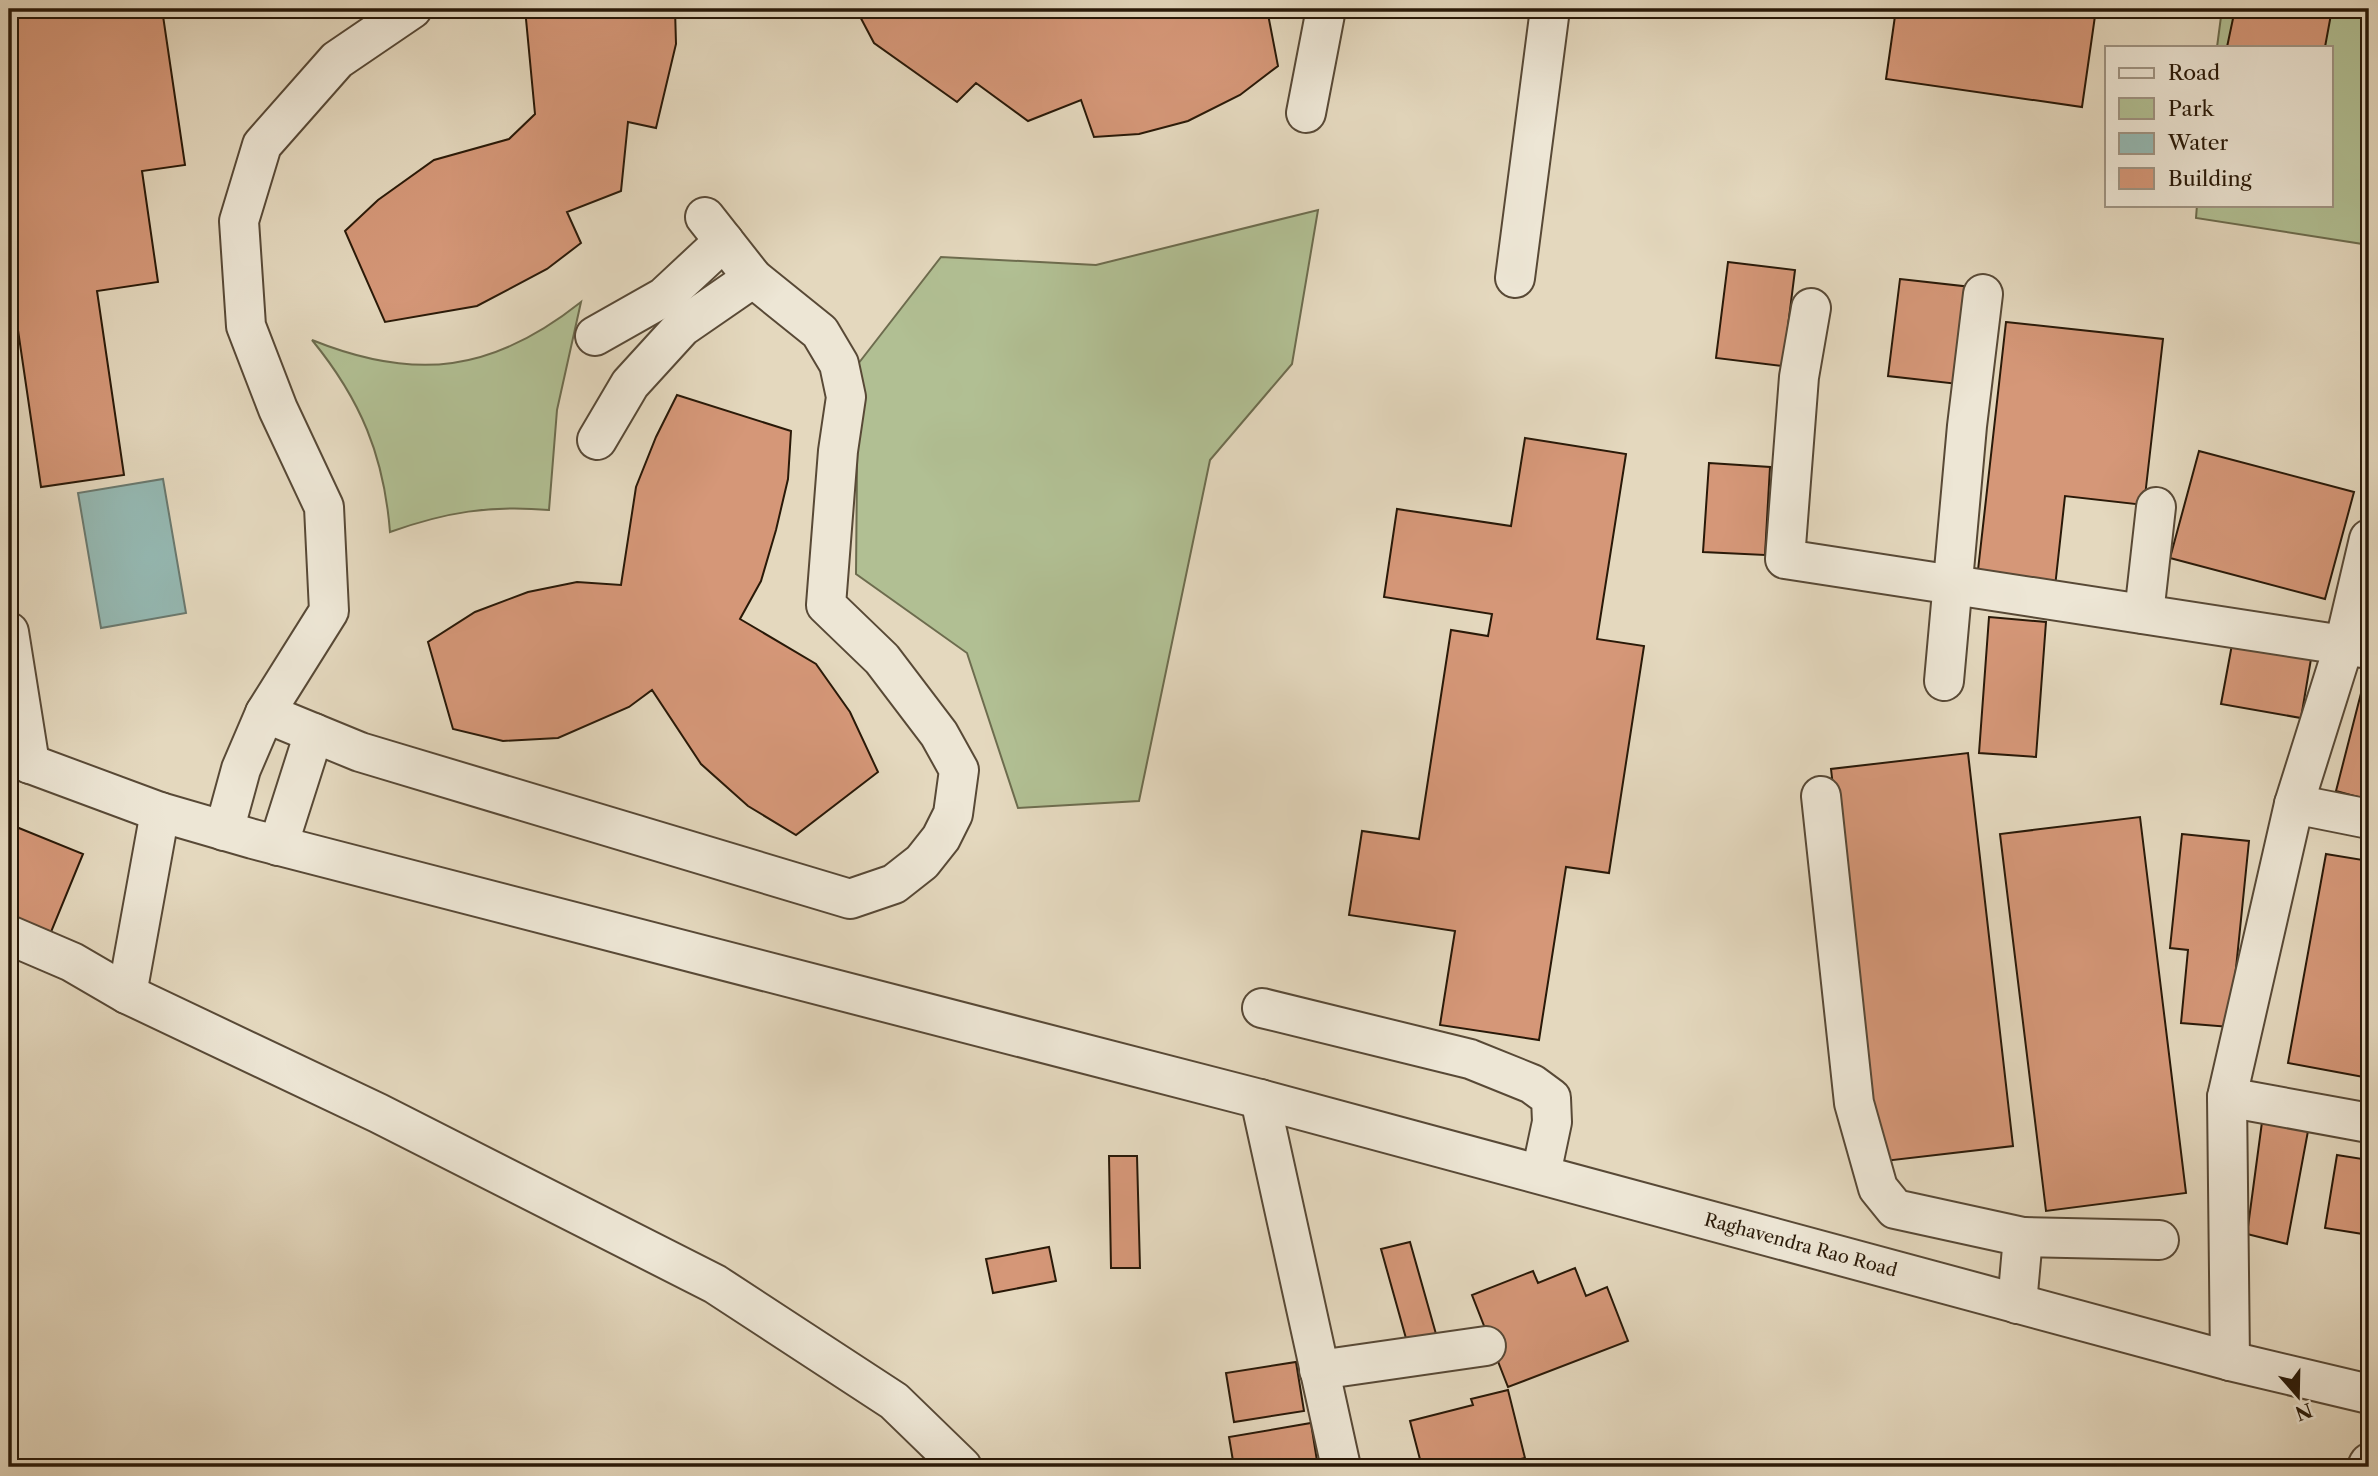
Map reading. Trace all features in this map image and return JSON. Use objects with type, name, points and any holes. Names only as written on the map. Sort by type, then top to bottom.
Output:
[{"type":"street","points":[[224,831],[241,769],[265,713],[328,611],[324,507],[278,409],[246,326],[239,222],[262,145],[337,60],[412,9]]},
{"type":"street","points":[[1306,113],[1326,9]]},
{"type":"street","points":[[1515,278],[1550,9]]},
{"type":"street","points":[[265,713],[360,752],[850,899],[894,884],[922,862],[941,838],[953,814],[959,770],[939,734],[882,659],[826,606],[838,451],[846,397],[839,364],[820,332],[753,278],[714,229],[664,297],[595,336]]},
{"type":"street","points":[[597,440],[630,384],[682,327],[753,278]]},
{"type":"street","points":[[1944,681],[1951,584],[1983,293]]},
{"type":"street","points":[[1811,307],[1798,377],[1785,559],[2357,647]]},
{"type":"street","points":[[2144,614],[2156,507]]},
{"type":"street","points":[[2230,1361],[2227,1097],[2294,803],[2357,647],[2369,539]]},
{"type":"street","points":[[9,632],[19,760]]},
{"type":"street","points":[[278,846],[314,733]]},
{"type":"street","name":"Raghavendra Rao Road","points":[[19,760],[160,812],[278,846],[1260,1098],[2360,1398]]},
{"type":"street","points":[[1821,796],[1854,1103],[1878,1188],[1895,1209],[2023,1237],[2159,1240]]},
{"type":"street","points":[[2294,803],[2369,819]]},
{"type":"street","points":[[127,994],[160,812]]},
{"type":"street","points":[[9,935],[72,962],[127,994],[378,1113],[715,1284],[894,1401],[962,1467]]},
{"type":"street","points":[[1262,1008],[1470,1059],[1532,1083],[1551,1098],[1552,1122],[1541,1174]]},
{"type":"street","points":[[2227,1097],[2369,1123]]},
{"type":"street","points":[[1260,1098],[1341,1467]]},
{"type":"street","points":[[2017,1304],[2023,1237]]},
{"type":"street","points":[[1319,1370],[1486,1346]]},
{"type":"green space","points":[[2222,9],[2369,9],[2369,245],[2196,218],[2197,206],[2332,206],[2332,46],[2217,46]]},
{"type":"green space","points":[[1318,210],[1292,364],[1210,460],[1139,801],[1018,808],[967,653],[856,574],[858,364],[941,257],[1096,265]]},
{"type":"green space","points":[[581,302],[557,410],[549,510],[488,509],[430,519],[390,532],[382,478],[367,430],[344,385],[312,340],[386,362],[420,365],[452,363],[485,356],[516,343]]},
{"type":"water","points":[[163,479],[186,613],[101,628],[78,493]]},
{"type":"building","points":[[9,9],[162,9],[185,165],[142,171],[158,282],[97,291],[124,475],[41,487],[9,269]]},
{"type":"building","points":[[529,9],[675,9],[676,44],[656,128],[628,122],[621,191],[567,212],[581,243],[547,269],[477,306],[385,322],[345,231],[378,200],[434,160],[509,139],[535,114],[526,19]]},
{"type":"building","points":[[856,9],[1041,9],[1043,12],[1060,16],[1076,9],[1267,9],[1278,66],[1240,95],[1188,121],[1139,134],[1094,137],[1081,100],[1028,121],[976,83],[957,102],[874,43]]},
{"type":"building","points":[[1896,9],[2096,9],[2082,107],[1886,79]]},
{"type":"building","points":[[2235,9],[2332,9],[2325,46],[2227,46]]},
{"type":"building","points":[[1728,262],[1795,270],[1783,366],[1716,358]]},
{"type":"building","points":[[1900,279],[1971,287],[1958,384],[1888,376]]},
{"type":"building","points":[[2006,322],[2163,339],[2144,505],[2065,496],[2055,587],[1977,579]]},
{"type":"building","points":[[677,395],[791,431],[788,479],[776,530],[761,581],[740,619],[816,664],[850,712],[878,772],[796,835],[748,806],[701,764],[652,690],[629,707],[558,738],[503,741],[453,729],[428,642],[475,612],[528,592],[577,582],[621,585],[636,487]]},
{"type":"building","points":[[1525,438],[1626,454],[1597,639],[1644,646],[1609,873],[1566,867],[1539,1040],[1440,1025],[1455,931],[1349,915],[1362,831],[1419,839],[1451,630],[1488,636],[1492,614],[1384,597],[1397,509],[1511,526]]},
{"type":"building","points":[[2199,451],[2354,492],[2325,599],[2170,558]]},
{"type":"building","points":[[1709,463],[1770,467],[1765,555],[1703,552]]},
{"type":"building","points":[[1989,617],[2046,622],[2036,757],[1979,753]]},
{"type":"building","points":[[2233,639],[2312,653],[2301,718],[2221,704]]},
{"type":"building","points":[[2369,662],[2369,800],[2336,791]]},
{"type":"building","points":[[1968,753],[2013,1146],[1876,1162],[1831,769]]},
{"type":"building","points":[[2140,817],[2186,1193],[2046,1211],[2000,834]]},
{"type":"building","points":[[9,824],[83,854],[51,932],[9,915]]},
{"type":"building","points":[[2182,834],[2249,841],[2230,1027],[2181,1023],[2188,950],[2170,948]]},
{"type":"building","points":[[2326,854],[2369,861],[2369,1078],[2288,1063]]},
{"type":"building","points":[[2262,1122],[2308,1131],[2287,1244],[2247,1234]]},
{"type":"building","points":[[2337,1155],[2369,1160],[2369,1235],[2325,1228]]},
{"type":"building","points":[[1109,1156],[1137,1156],[1140,1268],[1111,1268]]},
{"type":"building","points":[[1410,1242],[1438,1341],[1409,1349],[1381,1249]]},
{"type":"building","points":[[1049,1247],[1056,1281],[993,1293],[986,1259]]},
{"type":"building","points":[[1575,1268],[1586,1296],[1607,1287],[1628,1341],[1508,1387],[1472,1295],[1533,1271],[1538,1283]]},
{"type":"building","points":[[1296,1362],[1304,1411],[1234,1422],[1226,1373]]},
{"type":"building","points":[[1508,1390],[1525,1458],[1489,1467],[1422,1467],[1410,1421],[1473,1405],[1471,1399]]},
{"type":"building","points":[[1311,1423],[1318,1467],[1234,1467],[1229,1437]]}]
